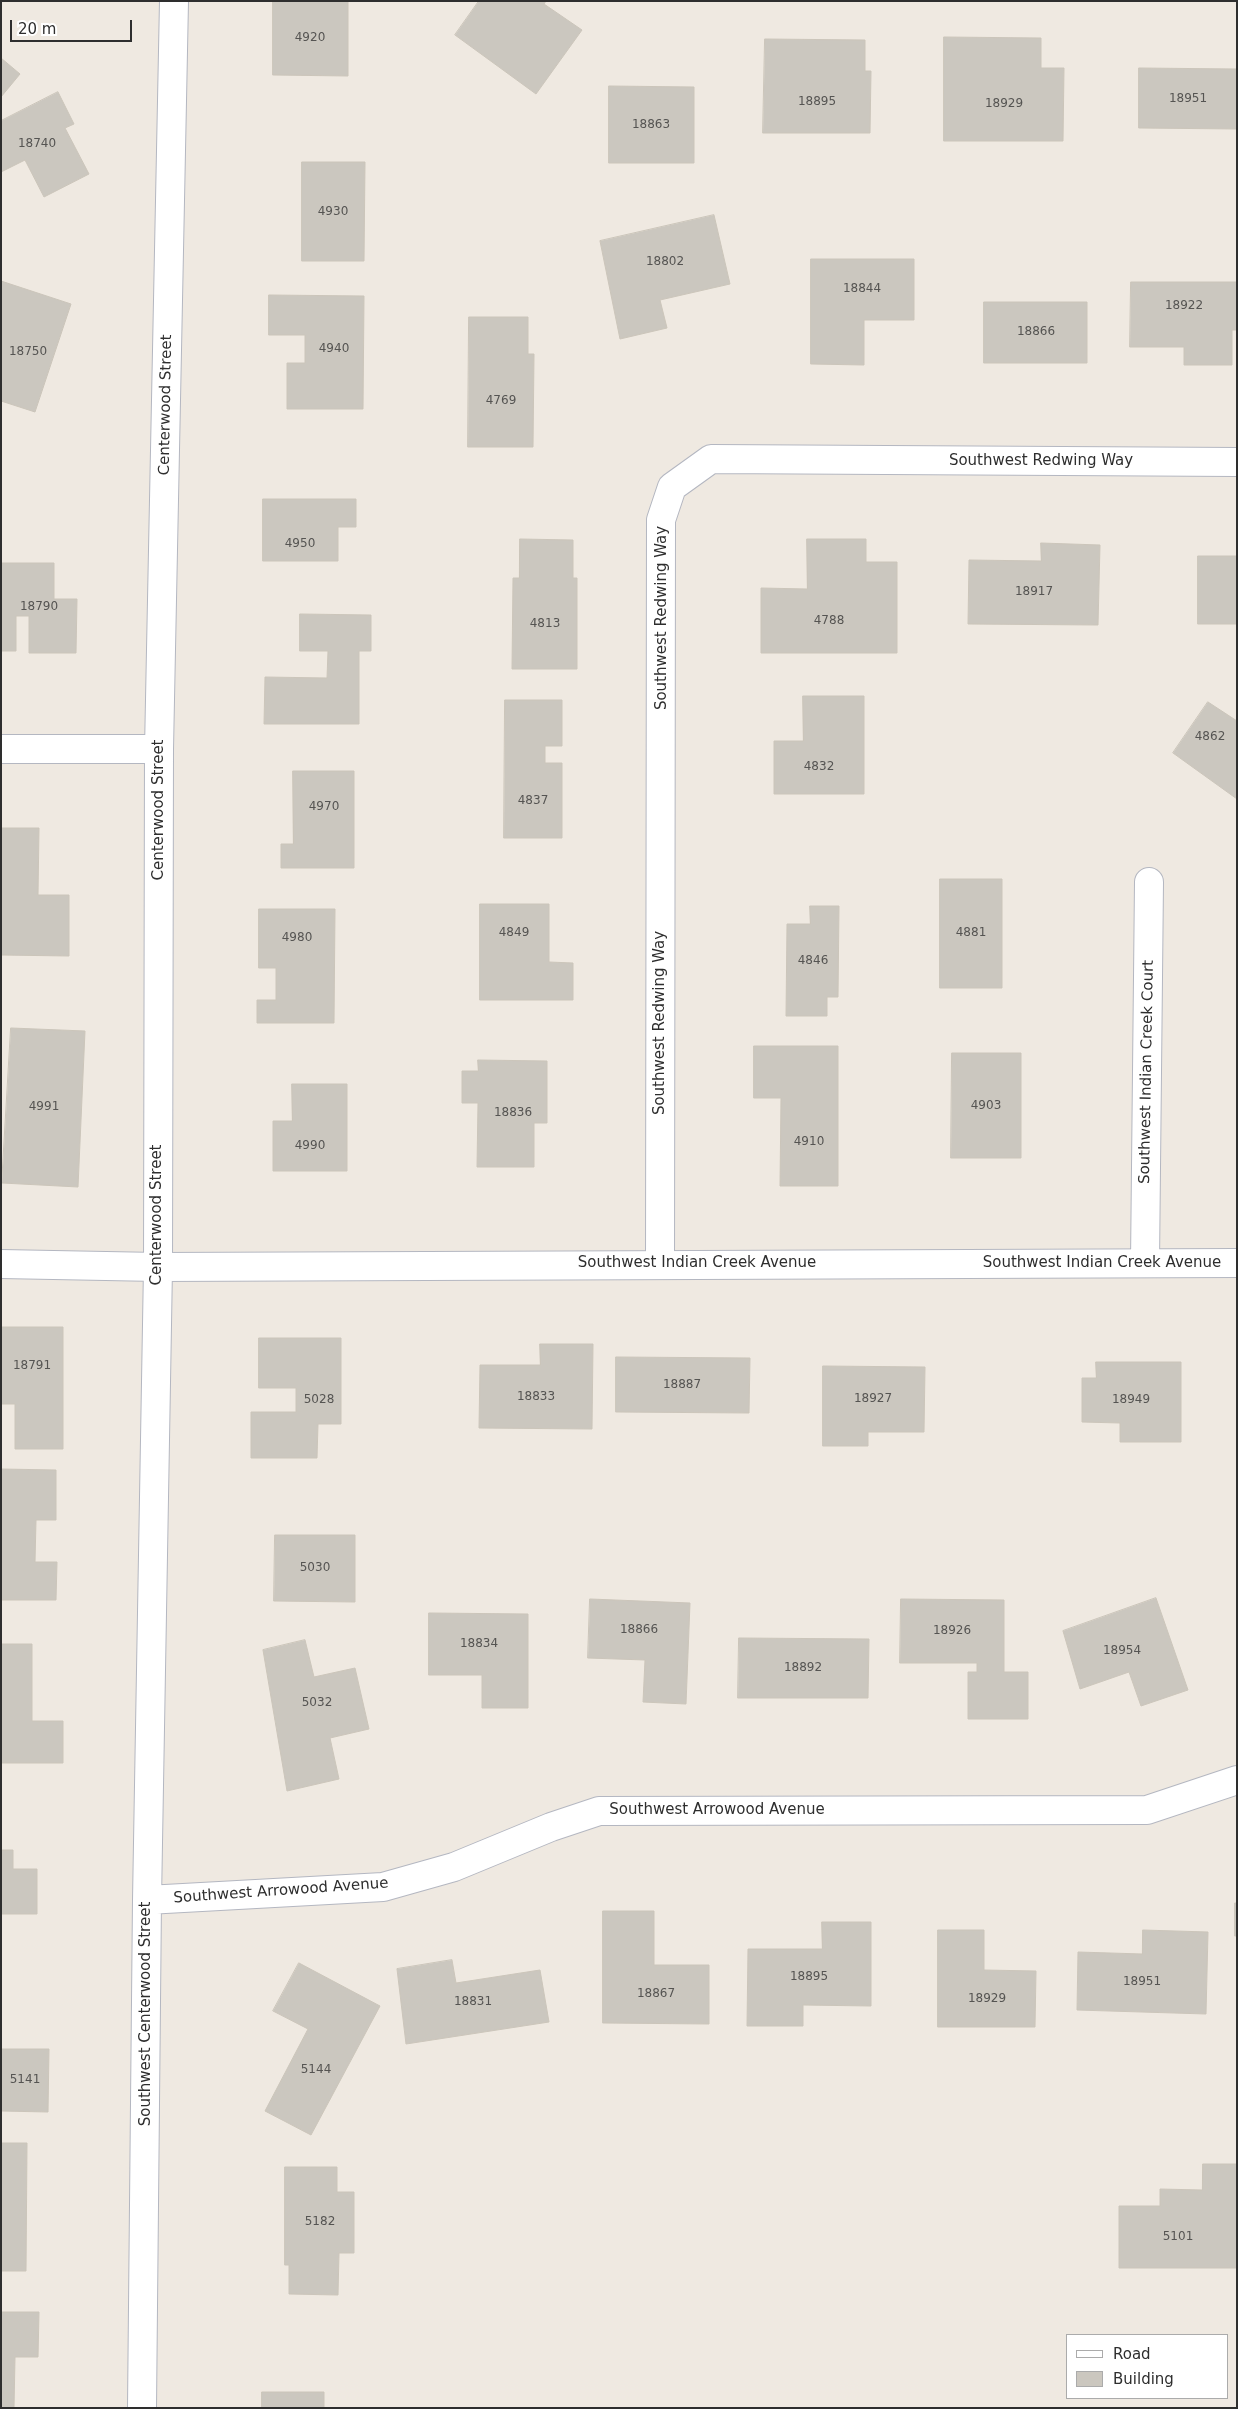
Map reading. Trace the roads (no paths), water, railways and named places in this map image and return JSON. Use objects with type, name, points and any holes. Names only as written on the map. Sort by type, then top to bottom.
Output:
[{"type":"street","name":"Centerwood Street","points":[[151,1619],[158,1267],[159,749],[174,1]]},
{"type":"street","name":"Southwest Redwing Way","points":[[660,1263],[661,520],[672,487],[711,459],[1237,462]]},
{"type":"street","points":[[1,749],[159,749]]},
{"type":"street","name":"Southwest Indian Creek Court","points":[[1145,1262],[1150,882]]},
{"type":"street","name":"Southwest Indian Creek Avenue","points":[[1,1264],[158,1267],[660,1263],[1237,1263]]},
{"type":"street","name":"Southwest Centerwood Street","points":[[142,2408],[151,1619]]},
{"type":"street","name":"Southwest Arrowood Avenue","points":[[147,1900],[383,1887],[454,1867],[551,1827],[599,1810],[1147,1810],[1237,1780]]}]
